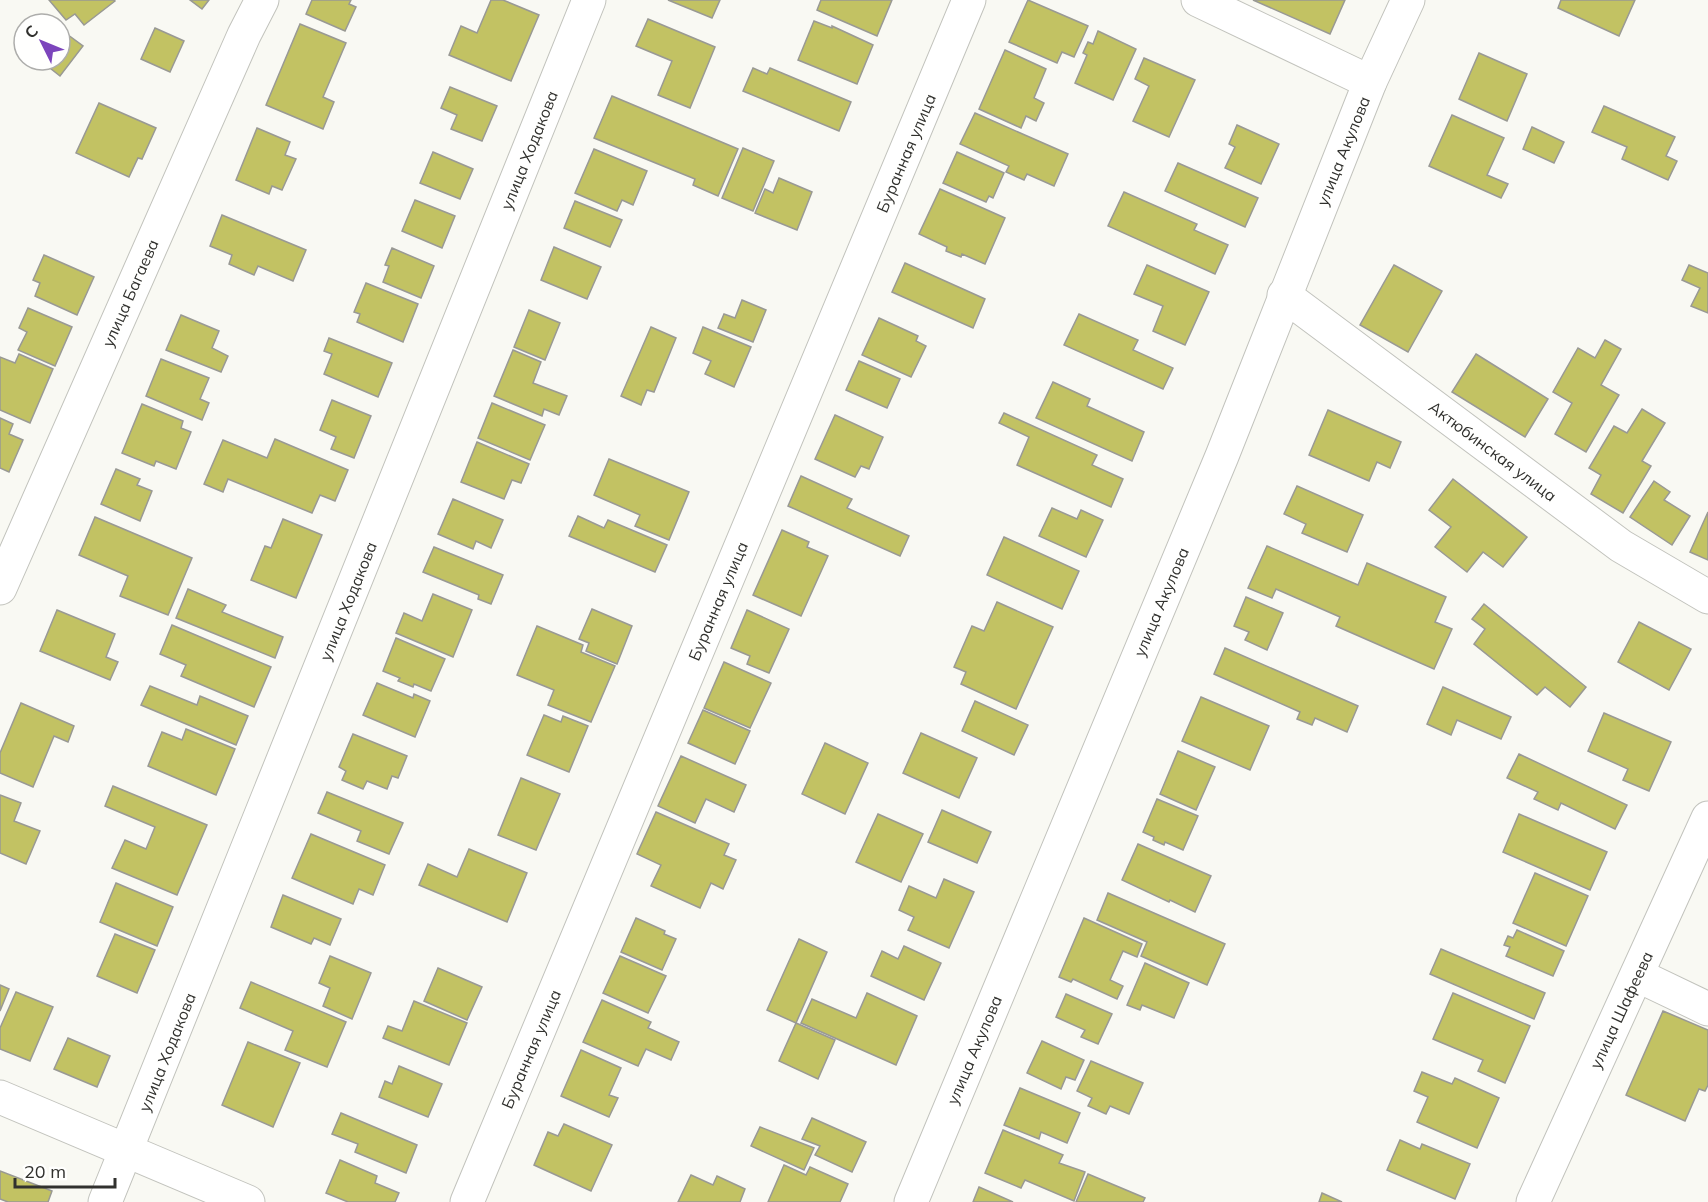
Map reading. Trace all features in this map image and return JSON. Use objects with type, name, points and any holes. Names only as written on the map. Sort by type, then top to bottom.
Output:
[{"type":"street","name":"улица Багаева","points":[[0,588],[244,35],[262,0]]},
{"type":"street","name":"улица Ходакова","points":[[105,1202],[589,0]]},
{"type":"street","name":"Буранная улица","points":[[467,1202],[969,0]]},
{"type":"street","points":[[1198,0],[1370,82]]},
{"type":"street","name":"улица Акулова","points":[[911,1202],[1217,467],[1370,82],[1408,0]]},
{"type":"street","name":"Актюбинская улица","points":[[1284,295],[1621,546],[1708,597]]},
{"type":"street","name":"улица Шафеева","points":[[1533,1202],[1708,818]]},
{"type":"street","points":[[1637,975],[1708,1009]]},
{"type":"street","points":[[0,1097],[248,1202]]},
{"type":"building","points":[[49,0],[115,1],[84,25],[75,14],[72,16],[72,12],[59,12]]},
{"type":"building","points":[[190,0],[209,0],[202,9]]},
{"type":"building","points":[[312,0],[351,0],[349,4],[356,7],[345,31],[306,14]]},
{"type":"building","points":[[491,0],[503,0],[539,15],[511,81],[449,55],[461,26],[477,33]]},
{"type":"building","points":[[668,0],[720,0],[712,18]]},
{"type":"building","points":[[821,0],[892,0],[877,36],[817,10]]},
{"type":"building","points":[[1028,0],[1088,26],[1074,57],[1062,52],[1057,63],[1009,42]]},
{"type":"building","points":[[1253,0],[1345,0],[1330,34]]},
{"type":"building","points":[[1561,0],[1635,0],[1619,36],[1558,8]]},
{"type":"building","points":[[648,19],[715,47],[690,108],[658,95],[672,61],[636,46]]},
{"type":"building","points":[[814,21],[832,28],[832,26],[873,45],[857,84],[798,60]]},
{"type":"building","points":[[300,24],[346,43],[323,97],[334,102],[323,129],[266,105]]},
{"type":"building","points":[[155,28],[184,41],[170,72],[141,59]]},
{"type":"building","points":[[1098,31],[1136,49],[1113,100],[1075,83],[1087,55],[1083,53],[1088,42],[1093,44]]},
{"type":"building","points":[[72,38],[83,46],[72,60]]},
{"type":"building","points":[[1005,50],[1046,69],[1034,98],[1044,103],[1036,121],[1026,116],[1021,128],[979,109]]},
{"type":"building","points":[[1479,53],[1527,74],[1507,121],[1459,99]]},
{"type":"building","points":[[1144,58],[1195,80],[1169,137],[1133,121],[1149,86],[1135,79]]},
{"type":"building","points":[[753,68],[767,74],[770,68],[851,102],[839,131],[743,91]]},
{"type":"building","points":[[450,87],[497,106],[482,141],[451,129],[457,115],[441,108]]},
{"type":"building","points":[[612,96],[738,149],[718,196],[693,185],[695,179],[594,138]]},
{"type":"building","points":[[99,103],[156,128],[142,159],[138,158],[129,177],[76,153]]},
{"type":"building","points":[[1604,106],[1675,137],[1666,156],[1677,161],[1668,180],[1622,159],[1627,147],[1592,132]]},
{"type":"building","points":[[975,113],[1068,154],[1054,186],[1027,174],[1024,180],[1006,172],[1009,166],[960,144]]},
{"type":"building","points":[[1452,115],[1504,138],[1487,175],[1508,184],[1501,198],[1429,166]]},
{"type":"building","points":[[1237,125],[1279,144],[1261,184],[1225,168],[1235,147],[1229,144]]},
{"type":"building","points":[[1532,127],[1564,142],[1554,163],[1523,149]]},
{"type":"building","points":[[257,128],[290,142],[285,155],[296,159],[282,190],[272,186],[269,194],[236,180]]},
{"type":"building","points":[[743,148],[774,161],[753,211],[722,198]]},
{"type":"building","points":[[594,149],[647,171],[633,205],[622,200],[617,211],[575,193]]},
{"type":"building","points":[[433,152],[473,169],[460,199],[420,183]]},
{"type":"building","points":[[957,152],[1004,173],[993,198],[989,196],[986,202],[943,183]]},
{"type":"building","points":[[1178,163],[1258,198],[1245,227],[1165,191]]},
{"type":"building","points":[[779,178],[812,192],[797,230],[755,213],[765,189],[773,193]]},
{"type":"building","points":[[940,189],[1005,218],[985,264],[962,254],[961,257],[946,251],[947,247],[919,234]]},
{"type":"building","points":[[1124,192],[1197,224],[1194,230],[1228,245],[1215,274],[1108,226]]},
{"type":"building","points":[[415,200],[455,216],[442,248],[402,231]]},
{"type":"building","points":[[575,201],[622,220],[610,247],[564,228]]},
{"type":"building","points":[[222,215],[306,250],[293,281],[258,266],[254,275],[229,264],[232,255],[210,246]]},
{"type":"building","points":[[554,247],[601,267],[587,299],[541,280]]},
{"type":"building","points":[[392,248],[434,266],[421,298],[383,282],[389,266],[385,265]]},
{"type":"building","points":[[44,255],[94,277],[77,315],[35,296],[40,283],[33,280]]},
{"type":"building","points":[[905,263],[985,299],[973,328],[892,292]]},
{"type":"building","points":[[1147,265],[1209,292],[1185,345],[1153,331],[1163,306],[1134,294]]},
{"type":"building","points":[[1394,265],[1442,291],[1408,352],[1360,325]]},
{"type":"building","points":[[1689,265],[1708,273],[1708,313],[1691,306],[1700,288],[1682,280]]},
{"type":"building","points":[[366,283],[418,304],[403,342],[357,322],[360,314],[354,312]]},
{"type":"building","points":[[742,300],[766,310],[753,342],[718,328],[724,314],[735,318]]},
{"type":"building","points":[[28,308],[72,327],[55,366],[18,350],[27,332],[19,328]]},
{"type":"building","points":[[529,310],[560,323],[545,360],[514,347]]},
{"type":"building","points":[[1079,314],[1138,340],[1133,350],[1173,368],[1163,389],[1064,345]]},
{"type":"building","points":[[181,315],[219,331],[212,348],[228,356],[221,372],[166,350]]},
{"type":"building","points":[[879,318],[918,336],[916,341],[926,346],[911,377],[862,355]]},
{"type":"building","points":[[651,327],[676,338],[654,392],[647,390],[641,405],[621,396]]},
{"type":"building","points":[[703,327],[751,347],[734,387],[705,374],[711,361],[693,353]]},
{"type":"building","points":[[329,338],[392,363],[378,397],[324,374],[332,354],[324,351]]},
{"type":"building","points":[[1605,340],[1621,349],[1601,385],[1619,395],[1586,452],[1555,434],[1572,403],[1553,392],[1578,348],[1595,358]]},
{"type":"building","points":[[513,350],[541,362],[533,383],[567,396],[559,415],[544,409],[542,416],[494,396]]},
{"type":"building","points":[[19,354],[53,369],[30,423],[0,410],[0,357],[15,363]]},
{"type":"building","points":[[1476,354],[1548,399],[1525,437],[1452,392]]},
{"type":"building","points":[[161,359],[209,378],[200,399],[209,403],[202,420],[146,396]]},
{"type":"building","points":[[859,361],[900,379],[887,408],[846,390]]},
{"type":"building","points":[[1053,382],[1090,399],[1087,406],[1144,432],[1132,461],[1036,418]]},
{"type":"building","points":[[332,400],[371,416],[354,458],[331,449],[336,437],[320,430]]},
{"type":"building","points":[[492,403],[545,425],[530,460],[478,438]]},
{"type":"building","points":[[142,404],[183,421],[181,428],[191,432],[176,469],[156,461],[154,466],[122,453]]},
{"type":"building","points":[[1642,409],[1665,423],[1642,461],[1651,466],[1623,513],[1591,494],[1601,475],[1589,468],[1614,426],[1627,433]]},
{"type":"building","points":[[1328,410],[1401,442],[1390,468],[1377,462],[1369,481],[1309,455]]},
{"type":"building","points":[[1004,413],[1097,455],[1092,465],[1123,479],[1111,507],[1017,465],[1029,437],[999,423]]},
{"type":"building","points":[[835,415],[883,437],[869,469],[861,466],[855,477],[815,459]]},
{"type":"building","points":[[0,418],[13,424],[9,434],[23,440],[9,472],[0,468]]},
{"type":"building","points":[[275,439],[348,470],[335,501],[320,495],[312,513],[228,479],[223,492],[204,484],[223,440],[267,458]]},
{"type":"building","points":[[477,442],[529,464],[521,483],[512,480],[504,499],[461,482]]},
{"type":"building","points":[[609,459],[689,492],[669,540],[635,526],[640,515],[594,495]]},
{"type":"building","points":[[116,469],[140,479],[137,485],[152,491],[140,521],[101,504]]},
{"type":"building","points":[[801,476],[852,499],[847,508],[909,536],[900,556],[788,506]]},
{"type":"building","points":[[1453,479],[1527,537],[1503,567],[1483,552],[1467,572],[1435,547],[1451,527],[1429,510]]},
{"type":"building","points":[[1654,481],[1670,492],[1664,500],[1690,516],[1672,545],[1630,517]]},
{"type":"building","points":[[1297,486],[1363,515],[1347,552],[1302,533],[1306,524],[1284,514]]},
{"type":"building","points":[[453,499],[503,520],[491,548],[476,541],[473,549],[438,534]]},
{"type":"building","points":[[1052,508],[1077,519],[1081,510],[1103,520],[1086,557],[1039,536]]},
{"type":"building","points":[[1708,512],[1708,560],[1690,552]]},
{"type":"building","points":[[578,516],[604,528],[608,520],[667,545],[655,572],[569,536]]},
{"type":"building","points":[[95,517],[192,558],[168,615],[120,596],[128,576],[79,555]]},
{"type":"building","points":[[283,519],[322,535],[296,598],[251,580],[265,546],[271,548]]},
{"type":"building","points":[[782,530],[809,542],[807,547],[828,556],[801,616],[753,595]]},
{"type":"building","points":[[1004,537],[1079,571],[1062,609],[987,575]]},
{"type":"building","points":[[1267,546],[1358,585],[1367,563],[1446,597],[1435,622],[1452,629],[1434,669],[1336,626],[1340,617],[1276,589],[1272,598],[1248,588]]},
{"type":"building","points":[[434,547],[503,575],[491,604],[478,599],[479,595],[423,572]]},
{"type":"building","points":[[188,589],[226,605],[222,612],[283,637],[275,658],[176,618]]},
{"type":"building","points":[[433,594],[472,610],[453,657],[396,633],[404,613],[422,621]]},
{"type":"building","points":[[1246,597],[1283,613],[1267,650],[1245,640],[1249,632],[1234,626]]},
{"type":"building","points":[[997,602],[1053,627],[1016,709],[961,684],[966,672],[954,667],[972,626],[984,631]]},
{"type":"building","points":[[1484,604],[1586,687],[1570,707],[1545,687],[1537,695],[1474,644],[1485,629],[1472,619]]},
{"type":"building","points":[[592,609],[632,626],[617,664],[586,651],[589,643],[579,639]]},
{"type":"building","points":[[57,610],[115,634],[106,657],[118,662],[110,680],[40,651]]},
{"type":"building","points":[[747,610],[789,629],[769,673],[747,664],[750,656],[731,648]]},
{"type":"building","points":[[1639,622],[1691,649],[1669,690],[1618,662]]},
{"type":"building","points":[[172,625],[271,667],[254,707],[181,676],[186,665],[160,654]]},
{"type":"building","points":[[537,626],[583,645],[581,652],[615,666],[591,722],[548,705],[554,690],[517,675]]},
{"type":"building","points":[[396,638],[445,659],[431,691],[398,681],[400,678],[383,671]]},
{"type":"building","points":[[1225,648],[1358,706],[1347,732],[1315,718],[1312,725],[1297,719],[1300,712],[1214,674]]},
{"type":"building","points":[[724,662],[771,683],[750,728],[704,708]]},
{"type":"building","points":[[377,683],[413,698],[414,694],[430,701],[415,737],[363,715]]},
{"type":"building","points":[[150,686],[197,705],[200,696],[248,716],[236,745],[141,705]]},
{"type":"building","points":[[1443,687],[1511,717],[1501,739],[1457,720],[1451,735],[1427,724]]},
{"type":"building","points":[[1201,697],[1269,726],[1250,770],[1182,741]]},
{"type":"building","points":[[975,701],[1028,725],[1014,755],[962,731]]},
{"type":"building","points":[[21,703],[74,726],[68,742],[54,736],[33,787],[0,773],[0,753]]},
{"type":"building","points":[[703,710],[750,731],[735,764],[688,743]]},
{"type":"building","points":[[1604,713],[1671,742],[1649,791],[1623,780],[1628,769],[1588,751]]},
{"type":"building","points":[[544,715],[561,722],[563,716],[588,726],[569,772],[527,755]]},
{"type":"building","points":[[186,729],[235,749],[216,795],[148,766],[162,732],[182,740]]},
{"type":"building","points":[[921,733],[977,758],[959,798],[903,773]]},
{"type":"building","points":[[353,734],[407,756],[398,778],[392,776],[387,789],[367,781],[363,789],[342,780],[346,771],[339,767]]},
{"type":"building","points":[[825,743],[868,763],[845,814],[802,794]]},
{"type":"building","points":[[1178,751],[1215,767],[1196,810],[1160,794]]},
{"type":"building","points":[[1519,754],[1627,805],[1615,829],[1561,803],[1558,810],[1534,799],[1538,792],[1507,778]]},
{"type":"building","points":[[681,756],[746,785],[734,812],[706,799],[695,823],[658,806]]},
{"type":"building","points":[[521,778],[560,794],[536,850],[498,835]]},
{"type":"building","points":[[113,786],[207,825],[177,895],[112,868],[125,840],[146,849],[155,827],[105,806]]},
{"type":"building","points":[[327,792],[403,823],[389,854],[357,841],[361,831],[318,813]]},
{"type":"building","points":[[0,795],[21,803],[14,821],[40,831],[26,864],[0,853]]},
{"type":"building","points":[[1157,799],[1198,816],[1183,850],[1165,842],[1164,845],[1143,832]]},
{"type":"building","points":[[942,810],[991,832],[977,863],[928,842]]},
{"type":"building","points":[[656,812],[729,844],[724,855],[736,860],[723,889],[711,883],[700,908],[651,886],[661,865],[637,854]]},
{"type":"building","points":[[878,814],[923,834],[901,882],[856,862]]},
{"type":"building","points":[[1519,814],[1607,852],[1590,890],[1503,852]]},
{"type":"building","points":[[311,834],[385,865],[373,895],[359,889],[353,904],[292,878]]},
{"type":"building","points":[[1138,844],[1211,876],[1195,912],[1122,880]]},
{"type":"building","points":[[469,849],[527,873],[507,922],[419,885],[428,864],[457,877]]},
{"type":"building","points":[[1535,873],[1588,896],[1566,946],[1513,923]]},
{"type":"building","points":[[944,879],[974,892],[949,948],[908,930],[914,917],[899,910],[909,886],[936,898]]},
{"type":"building","points":[[116,883],[173,907],[157,946],[100,922]]},
{"type":"building","points":[[1108,893],[1225,944],[1207,985],[1141,956],[1147,942],[1097,920]]},
{"type":"building","points":[[283,895],[341,919],[330,945],[314,938],[311,944],[271,927]]},
{"type":"building","points":[[636,918],[665,931],[664,934],[676,939],[662,970],[621,952]]},
{"type":"building","points":[[1084,918],[1142,944],[1137,957],[1123,951],[1110,980],[1123,986],[1117,999],[1073,979],[1071,982],[1059,977]]},
{"type":"building","points":[[1517,930],[1564,951],[1553,976],[1506,956],[1510,947],[1504,945],[1508,936],[1513,938]]},
{"type":"building","points":[[115,934],[155,950],[137,993],[97,976]]},
{"type":"building","points":[[799,939],[827,952],[796,1023],[767,1010]]},
{"type":"building","points":[[904,946],[941,963],[924,1000],[871,976],[882,951],[898,959]]},
{"type":"building","points":[[1441,949],[1545,993],[1534,1019],[1430,974]]},
{"type":"building","points":[[330,956],[371,973],[352,1019],[323,1006],[330,988],[319,983]]},
{"type":"building","points":[[620,956],[666,976],[648,1013],[603,993]]},
{"type":"building","points":[[1145,963],[1189,983],[1174,1018],[1142,1005],[1140,1010],[1127,1005]]},
{"type":"building","points":[[438,968],[482,987],[467,1020],[424,1001]]},
{"type":"building","points":[[251,982],[346,1022],[327,1067],[285,1050],[293,1031],[240,1008]]},
{"type":"building","points":[[0,985],[9,989],[0,1011]]},
{"type":"building","points":[[16,992],[53,1007],[30,1061],[0,1049],[0,1028]]},
{"type":"building","points":[[867,993],[917,1016],[896,1065],[801,1023],[812,999],[856,1018]]},
{"type":"building","points":[[1453,993],[1530,1026],[1505,1083],[1478,1071],[1483,1060],[1433,1039]]},
{"type":"building","points":[[1066,994],[1112,1014],[1098,1044],[1081,1037],[1085,1030],[1056,1017]]},
{"type":"building","points":[[602,1000],[651,1022],[648,1028],[679,1042],[671,1060],[646,1049],[638,1066],[583,1042]]},
{"type":"building","points":[[414,1001],[467,1023],[449,1065],[383,1038],[388,1026],[402,1031]]},
{"type":"building","points":[[1663,1011],[1708,1030],[1708,1085],[1705,1091],[1699,1089],[1685,1121],[1626,1095]]},
{"type":"building","points":[[796,1023],[835,1040],[818,1079],[779,1061]]},
{"type":"building","points":[[68,1038],[110,1056],[97,1087],[54,1069]]},
{"type":"building","points":[[1042,1041],[1084,1060],[1075,1080],[1066,1077],[1061,1089],[1027,1073]]},
{"type":"building","points":[[248,1042],[300,1063],[273,1127],[222,1105]]},
{"type":"building","points":[[581,1050],[621,1068],[609,1095],[618,1098],[609,1117],[561,1096]]},
{"type":"building","points":[[1091,1061],[1143,1083],[1129,1114],[1110,1106],[1106,1114],[1088,1106],[1092,1098],[1077,1091]]},
{"type":"building","points":[[399,1066],[442,1084],[428,1117],[379,1097],[385,1081],[392,1084]]},
{"type":"building","points":[[1422,1072],[1452,1084],[1455,1078],[1499,1098],[1477,1148],[1417,1122],[1428,1097],[1414,1091]]},
{"type":"building","points":[[1020,1088],[1080,1113],[1067,1143],[1041,1132],[1039,1139],[1004,1125]]},
{"type":"building","points":[[341,1113],[417,1145],[406,1173],[355,1152],[358,1144],[332,1134]]},
{"type":"building","points":[[812,1118],[866,1142],[852,1172],[815,1155],[820,1146],[802,1139]]},
{"type":"building","points":[[564,1124],[612,1145],[591,1191],[534,1165],[548,1132],[558,1136]]},
{"type":"building","points":[[760,1127],[814,1148],[804,1170],[751,1146]]},
{"type":"building","points":[[1003,1130],[1063,1155],[1059,1163],[1085,1172],[1074,1201],[1025,1180],[1021,1188],[985,1173]]},
{"type":"building","points":[[1400,1140],[1420,1149],[1422,1144],[1470,1164],[1455,1199],[1387,1170]]},
{"type":"building","points":[[340,1160],[377,1176],[375,1183],[399,1193],[395,1202],[348,1202],[326,1193]]},
{"type":"building","points":[[784,1165],[806,1175],[810,1167],[848,1184],[840,1202],[768,1202]]},
{"type":"building","points":[[0,1171],[52,1191],[48,1202],[8,1202],[0,1199]]},
{"type":"building","points":[[1088,1174],[1145,1198],[1143,1202],[1076,1202]]},
{"type":"building","points":[[691,1175],[713,1185],[717,1176],[745,1189],[740,1202],[678,1202]]},
{"type":"building","points":[[979,1187],[1013,1202],[973,1202]]},
{"type":"building","points":[[1322,1193],[1342,1202],[1319,1202]]}]
